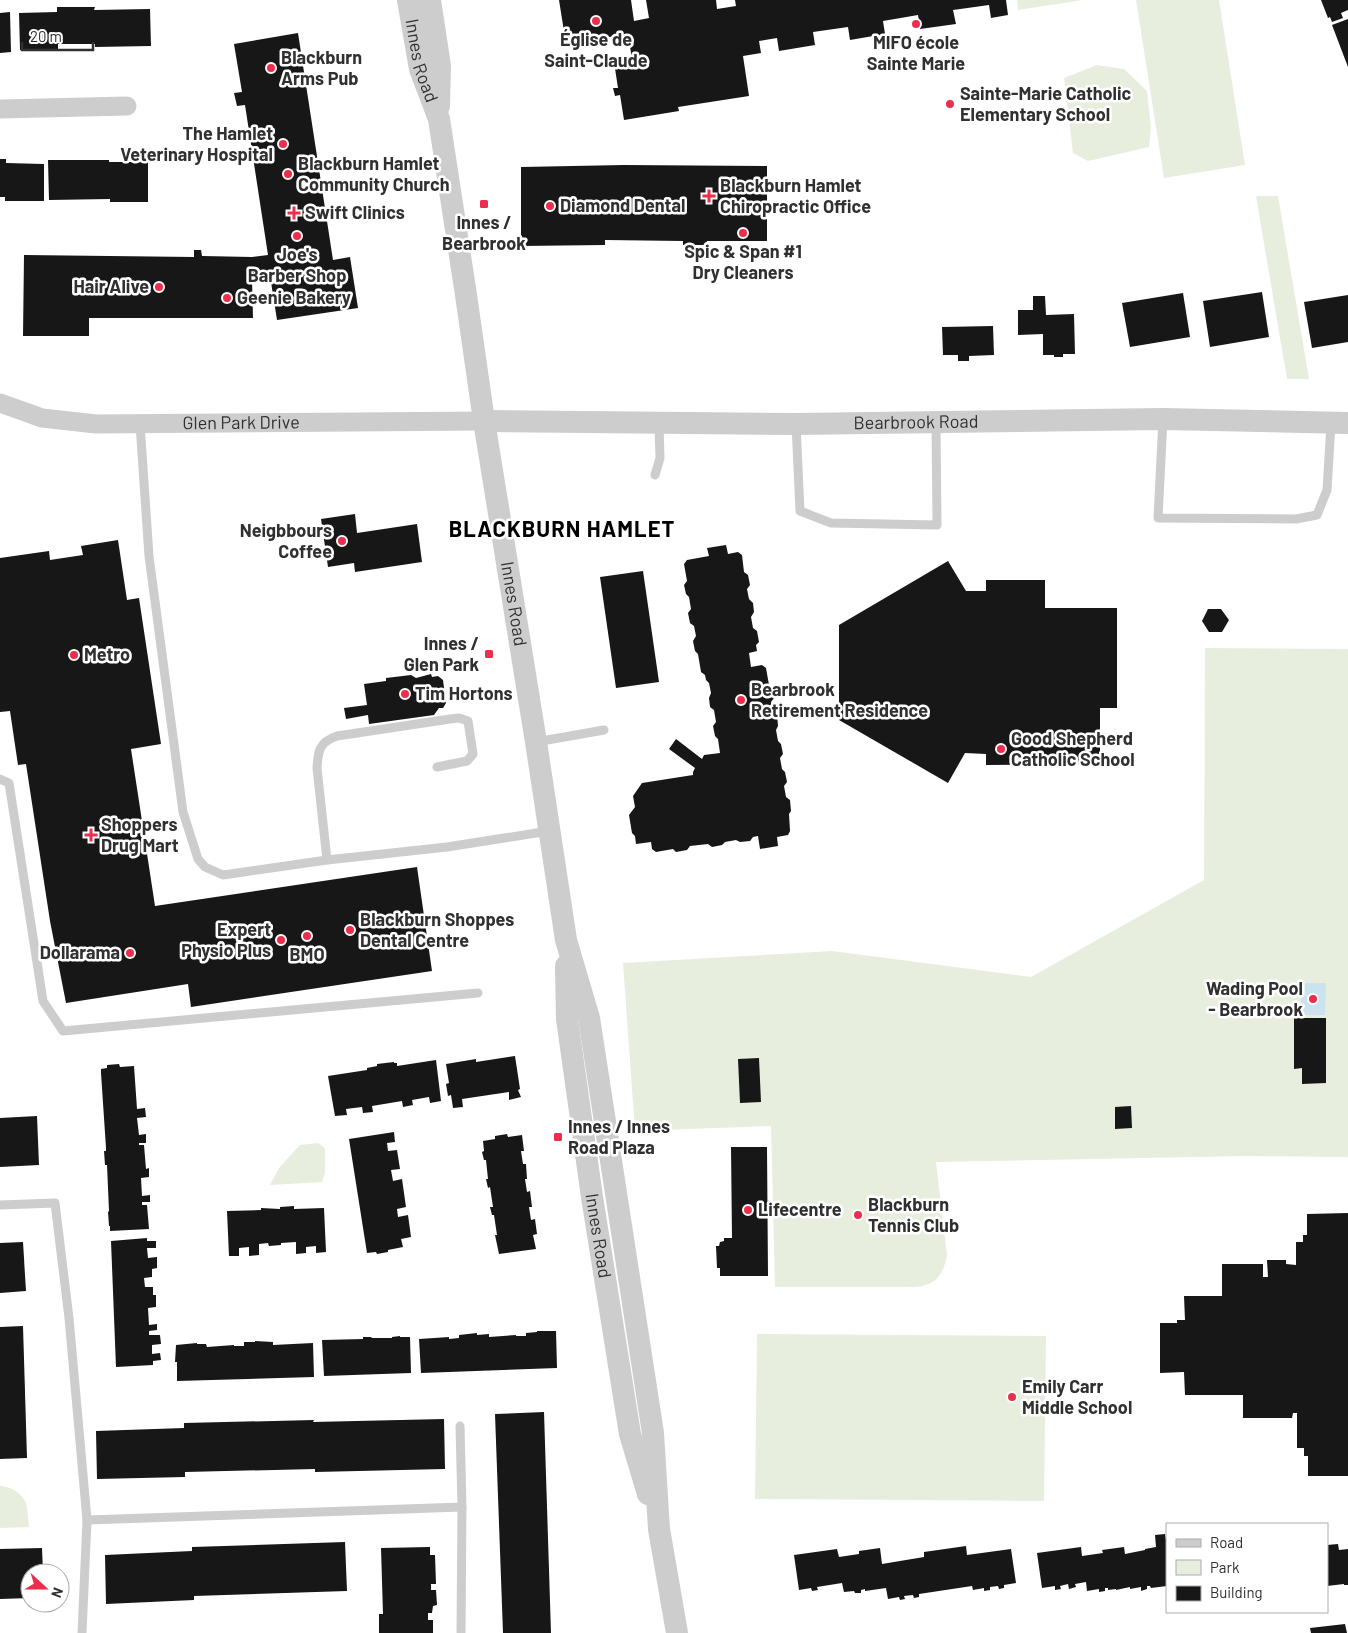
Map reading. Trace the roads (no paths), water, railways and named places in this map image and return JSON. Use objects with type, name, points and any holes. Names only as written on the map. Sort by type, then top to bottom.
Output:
[{"type":"street","name":"Innes Road","points":[[408,0],[420,69],[438,120],[566,940],[589,1018],[605,1115],[653,1433],[659,1529],[677,1633]]},
{"type":"street","name":"Innes Road","points":[[430,0],[440,66],[438,120]]},
{"type":"street","points":[[0,109],[127,106]]},
{"type":"street","name":"Glen Park Drive","points":[[0,403],[42,418],[96,424],[484,422]]},
{"type":"street","name":"Bearbrook Road","points":[[484,422],[796,424],[1163,419],[1339,422]]},
{"type":"lane","points":[[1163,419],[1158,518],[1296,519],[1317,515],[1327,490],[1339,422]]},
{"type":"lane","points":[[796,424],[800,511],[831,523],[936,526],[936,422]]},
{"type":"lane","points":[[655,475],[660,458],[659,423]]},
{"type":"lane","points":[[140,424],[149,556],[183,812],[198,859],[205,867],[223,874],[446,847],[549,831]]},
{"type":"lane","points":[[327,860],[318,768],[318,752],[325,742],[337,736],[450,718],[468,721],[473,754],[470,759],[437,766]]},
{"type":"lane","points":[[536,742],[604,730]]},
{"type":"lane","points":[[0,779],[9,784],[42,1001],[63,1031],[478,993]]},
{"type":"lane","points":[[0,1205],[55,1203],[69,1318],[87,1520],[82,1633]]},
{"type":"lane","points":[[460,1426],[462,1507],[461,1633]]},
{"type":"lane","points":[[87,1520],[462,1507]]},
{"type":"water","name":"Wading Pool - Bearbrook","points":[[1301,983],[1326,983],[1325,1015],[1301,1015]]},
{"type":"place","name":"Église de Saint-Claude","points":[[596,21]]},
{"type":"place","name":"MIFO école Sainte Marie","points":[[916,24]]},
{"type":"place","name":"Blackburn Arms Pub","points":[[271,68]]},
{"type":"place","name":"Sainte-Marie Catholic Elementary School","points":[[950,104]]},
{"type":"place","name":"The Hamlet Veterinary Hospital","points":[[283,144]]},
{"type":"place","name":"Blackburn Hamlet Community Church","points":[[288,174]]},
{"type":"place","name":"Blackburn Hamlet Chiropractic Office","points":[[709,196]]},
{"type":"place","name":"Innes / Bearbrook","points":[[484,204]]},
{"type":"place","name":"Diamond Dental","points":[[550,206]]},
{"type":"place","name":"Swift Clinics","points":[[294,213]]},
{"type":"place","name":"Spic & Span #1 Dry Cleaners","points":[[743,233]]},
{"type":"place","name":"Joe's Barber Shop","points":[[297,236]]},
{"type":"place","name":"Hair Alive","points":[[159,287]]},
{"type":"place","name":"Geenie Bakery","points":[[227,298]]},
{"type":"place","name":"Neigbbours Coffee","points":[[342,541]]},
{"type":"place","name":"Innes / Glen Park","points":[[489,654]]},
{"type":"place","name":"Metro","points":[[74,655]]},
{"type":"place","name":"Tim Hortons","points":[[405,694]]},
{"type":"place","name":"Bearbrook Retirement Residence","points":[[741,700]]},
{"type":"place","name":"Good Shepherd Catholic School","points":[[1001,749]]},
{"type":"place","name":"Shoppers Drug Mart","points":[[91,835]]},
{"type":"place","name":"Blackburn Shoppes Dental Centre","points":[[350,930]]},
{"type":"place","name":"BMO","points":[[307,936]]},
{"type":"place","name":"Expert Physio Plus","points":[[281,940]]},
{"type":"place","name":"Dollarama","points":[[130,953]]},
{"type":"place","name":"Wading Pool - Bearbrook","points":[[1313,999]]},
{"type":"place","name":"Innes / Innes Road Plaza","points":[[558,1137]]},
{"type":"place","name":"Lifecentre","points":[[748,1210]]},
{"type":"place","name":"Blackburn Tennis Club","points":[[858,1215]]},
{"type":"place","name":"Emily Carr Middle School","points":[[1012,1397]]},
{"type":"district","name":"BLACKBURN HAMLET","points":[[562,529]]}]
